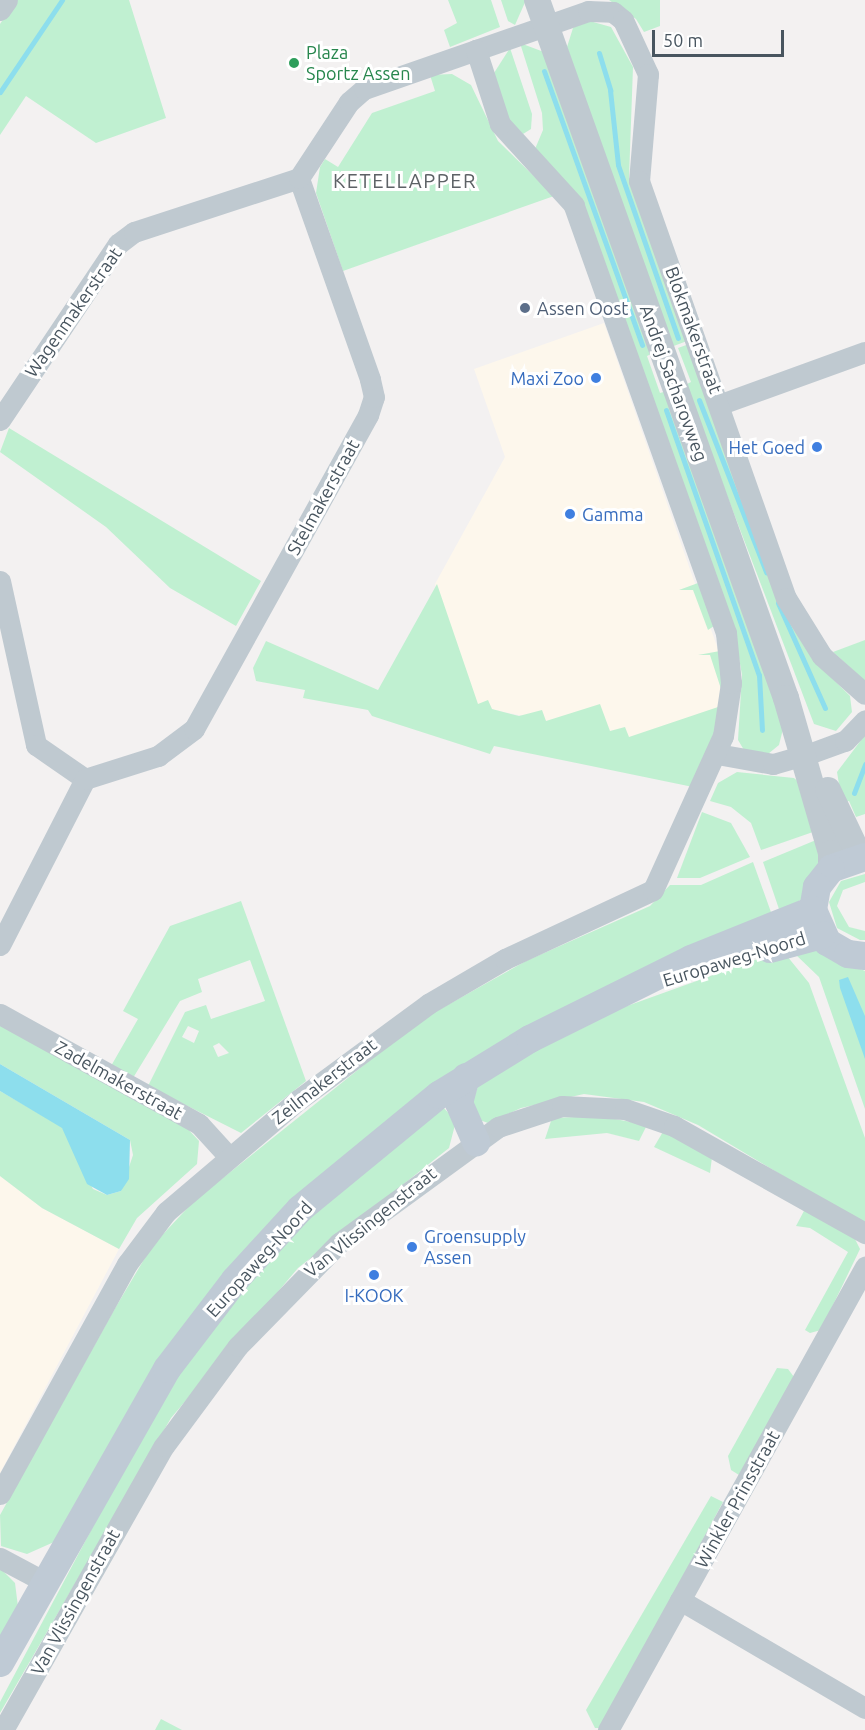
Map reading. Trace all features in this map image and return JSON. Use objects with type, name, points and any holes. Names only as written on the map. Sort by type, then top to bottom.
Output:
[{"type":"main road","points":[[863,857],[831,868],[817,887],[817,923],[840,951],[865,957]]},
{"type":"main road","name":"Europaweg-Noord","points":[[0,1662],[167,1369],[235,1280],[316,1195],[466,1077],[559,1024],[647,985],[817,923]]},
{"type":"main road","points":[[466,1077],[459,1103],[476,1142]]},
{"type":"street","points":[[0,10],[7,0]]},
{"type":"street","name":"Andrej Sacharovweg","points":[[537,0],[786,698],[801,718],[807,754],[831,853],[831,868]]},
{"type":"street","name":"Blokmakerstraat","points":[[546,25],[599,8],[613,12],[633,36],[648,74],[639,181],[721,404],[786,598],[803,630],[865,694]]},
{"type":"street","points":[[299,178],[349,102],[364,89],[546,25]]},
{"type":"street","points":[[476,50],[500,124],[574,205],[719,614],[730,648],[731,683],[717,754],[773,764],[845,741],[865,720]]},
{"type":"street","name":"Wagenmakerstraat","points":[[0,420],[118,244],[134,232],[299,178]]},
{"type":"street","name":"Stelmakerstraat","points":[[85,779],[158,756],[194,729],[368,415],[374,397],[370,379],[299,178]]},
{"type":"street","points":[[721,404],[865,352]]},
{"type":"street","points":[[0,581],[36,745],[85,779],[0,945]]},
{"type":"street","name":"Zeilmakerstraat","points":[[0,1494],[139,1246],[166,1212],[229,1157],[428,1004],[514,955],[653,890],[717,754]]},
{"type":"street","name":"Andrej Sacharovweg","points":[[807,754],[863,857]]},
{"type":"street","name":"Zadelmakerstraat","points":[[0,1014],[199,1124],[229,1157]]},
{"type":"street","name":"Van Vlissingenstraat","points":[[3,1730],[164,1446],[238,1346],[339,1243],[476,1142],[542,1111],[625,1109],[674,1126],[865,1233]]},
{"type":"street","name":"Winkler Prinsstraat","points":[[608,1730],[865,1268]]},
{"type":"street","points":[[0,1558],[45,1581]]},
{"type":"street","points":[[680,1600],[865,1708]]},
{"type":"shaded area","points":[[604,323],[721,658],[720,709],[628,738],[476,706],[435,584],[505,457],[474,369]]},
{"type":"shaded area","points":[[0,1176],[42,1208],[119,1249],[0,1473]]},
{"type":"green space","points":[[16,0],[129,0],[166,118],[96,143],[26,96],[0,135],[0,24]]},
{"type":"green space","points":[[448,0],[491,0],[500,27],[450,47],[444,30],[457,23]]},
{"type":"green space","points":[[501,0],[526,0],[515,25],[508,21]]},
{"type":"green space","points":[[609,0],[660,0],[660,26],[644,32],[636,19]]},
{"type":"green space","points":[[586,20],[611,27],[633,67],[629,178],[687,341],[671,347],[567,47],[573,28]]},
{"type":"green space","points":[[520,43],[544,52],[653,353],[647,356],[660,393],[667,391],[784,725],[779,745],[768,754],[744,750],[738,740],[742,675],[735,635],[581,198],[535,149],[543,130],[542,113]]},
{"type":"green space","points":[[510,48],[532,114],[531,129],[523,134],[510,122],[494,73]]},
{"type":"green space","points":[[452,74],[471,85],[498,141],[554,196],[343,271],[316,193],[320,167],[325,159],[338,167],[372,113],[435,91],[430,75]]},
{"type":"green space","points":[[689,344],[814,660],[850,696],[852,712],[836,731],[814,724],[685,385],[691,382],[678,348]]},
{"type":"green space","points":[[9,428],[261,581],[236,626],[170,588],[106,527],[0,452]]},
{"type":"green space","points":[[698,583],[714,626],[708,630],[693,590],[679,590]]},
{"type":"green space","points":[[437,584],[478,704],[488,700],[492,709],[519,716],[542,710],[546,721],[600,704],[610,731],[625,727],[629,737],[718,707],[722,692],[710,655],[698,655],[720,651],[724,692],[720,717],[693,787],[494,746],[490,754],[372,716],[368,710],[303,698],[305,690],[256,681],[253,668],[266,641],[378,690]]},
{"type":"green space","points":[[865,640],[865,681],[833,652]]},
{"type":"green space","points":[[865,735],[865,814],[856,817],[849,801],[842,803],[837,772]]},
{"type":"green space","points":[[737,772],[794,778],[802,785],[813,832],[761,850],[751,823],[731,807],[710,801],[718,783]]},
{"type":"green space","points":[[702,812],[731,823],[750,857],[700,878],[677,878]]},
{"type":"green space","points":[[816,840],[821,857],[809,895],[780,912],[763,862]]},
{"type":"green space","points":[[753,862],[772,915],[634,978],[277,1218],[54,1542],[27,1554],[1,1546],[0,1515],[114,1310],[152,1246],[194,1201],[419,1021],[526,961],[650,906],[670,885],[701,885]]},
{"type":"green space","points":[[865,874],[865,882],[843,890],[837,906],[849,927],[865,931],[865,940],[860,940],[837,928],[829,902],[841,881]]},
{"type":"green space","points":[[241,901],[306,1081],[241,1133],[148,1086],[185,1012],[206,1005],[211,1019],[265,1001],[250,960],[198,979],[202,992],[180,1001],[133,1078],[111,1066],[138,1019],[123,1011],[170,926]],"holes":[[[188,1026],[199,1031],[194,1043],[182,1037]],[[219,1043],[229,1053],[218,1057],[213,1046]]]},
{"type":"green space","points":[[811,948],[865,971],[865,1109],[819,977],[795,954]]},
{"type":"green space","points":[[772,954],[787,956],[809,983],[865,1138],[865,1225],[698,1125],[644,1102],[584,1094],[521,1108],[488,1123],[477,1119],[472,1104],[478,1086],[518,1057],[602,1015]]},
{"type":"green space","points":[[0,1025],[186,1127],[199,1141],[197,1164],[137,1218],[119,1249],[42,1208],[0,1176],[0,1091],[62,1127],[93,1189],[107,1195],[121,1191],[133,1155],[130,1140],[0,1064]]},
{"type":"green space","points":[[441,1105],[456,1121],[449,1148],[298,1268],[171,1418],[0,1713],[0,1702],[168,1385],[289,1234]]},
{"type":"green space","points":[[599,1116],[647,1125],[639,1141],[607,1133],[545,1139],[552,1118]]},
{"type":"green space","points":[[664,1130],[712,1157],[710,1173],[654,1147]]},
{"type":"green space","points":[[805,1209],[855,1239],[860,1249],[821,1330],[810,1333],[805,1330],[848,1252],[810,1228],[796,1226]]},
{"type":"green space","points":[[777,1368],[788,1369],[794,1377],[739,1475],[731,1470],[728,1456]]},
{"type":"green space","points":[[711,1496],[723,1502],[601,1728],[595,1728],[586,1710]]},
{"type":"green space","points":[[0,1568],[15,1583],[18,1607],[0,1642]]},
{"type":"green space","points":[[161,1719],[182,1730],[155,1730]]},
{"type":"water","points":[[848,977],[865,1016],[865,1059],[840,988],[839,980]]},
{"type":"water","points":[[0,1064],[130,1140],[129,1179],[121,1191],[107,1195],[87,1184],[62,1128],[0,1091]]},
{"type":"waterway","points":[[0,92],[62,0]]},
{"type":"waterway","points":[[599,53],[610,90],[618,165],[678,338]]},
{"type":"waterway","points":[[544,71],[642,345]]},
{"type":"waterway","points":[[699,400],[766,572]]},
{"type":"waterway","points":[[666,410],[759,675],[762,730]]},
{"type":"waterway","points":[[778,603],[825,708]]},
{"type":"waterway","points":[[854,793],[865,764]]},
{"type":"place","name":"Plaza Sportz Assen","points":[[294,63]]},
{"type":"place","name":"Assen Oost","points":[[525,308]]},
{"type":"place","name":"Maxi Zoo","points":[[596,378]]},
{"type":"place","name":"Het Goed","points":[[817,447]]},
{"type":"place","name":"Gamma","points":[[570,514]]},
{"type":"place","name":"Groensupply Assen","points":[[412,1247]]},
{"type":"place","name":"I-KOOK","points":[[374,1275]]},
{"type":"district","name":"KETELLAPPER","points":[[405,180]]}]
